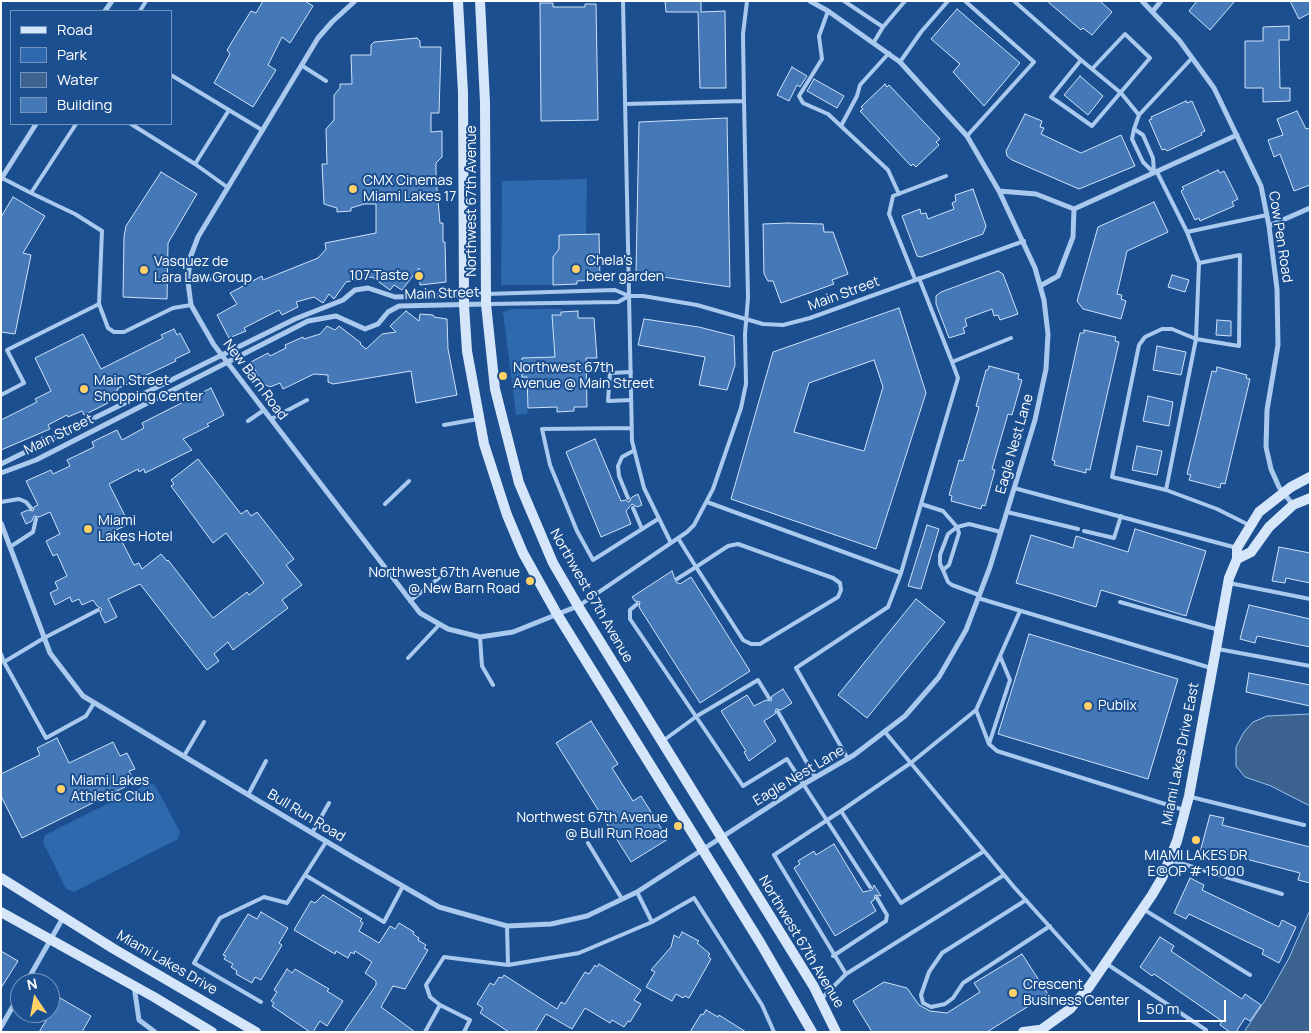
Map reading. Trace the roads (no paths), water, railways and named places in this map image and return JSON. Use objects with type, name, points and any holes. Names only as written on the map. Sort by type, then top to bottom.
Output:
[{"type":"main road","name":"Northwest 67th Avenue","points":[[458,1],[463,93],[466,351],[486,452],[507,515],[523,553],[557,614],[794,998],[812,1032]]},
{"type":"main road","name":"Northwest 67th Avenue","points":[[480,1],[486,102],[486,299],[495,388],[519,483],[553,563],[821,999],[836,1032]]},
{"type":"main road","name":"Miami Lakes Drive East","points":[[1023,1032],[1039,1031],[1070,1009],[1096,977],[1152,896],[1170,860],[1189,796],[1228,583],[1237,553],[1259,512],[1282,493],[1310,477]]},
{"type":"main road","points":[[1237,553],[1251,552],[1269,527],[1293,505],[1310,498]]},
{"type":"main road","points":[[1,878],[64,916]]},
{"type":"main road","points":[[1,912],[52,939],[212,1032]]},
{"type":"main road","name":"Miami Lakes Drive","points":[[64,916],[114,949],[256,1032]]},
{"type":"street","name":"New Barn Road","points":[[355,1],[324,30],[198,236],[190,258],[188,282],[191,306],[221,355],[420,613],[459,633],[480,637],[513,632],[578,606]]},
{"type":"street","name":"Eagle Nest Lane","points":[[703,849],[804,784],[848,759],[905,716],[939,677],[966,630],[979,597],[1035,420],[1046,369],[1048,334],[1040,286],[1024,241],[999,191],[967,136],[900,62],[828,10],[810,1]]},
{"type":"street","name":"Cow Pen Road","points":[[1142,1],[1153,11],[1192,58],[1214,88],[1260,186],[1269,226],[1277,289],[1278,346],[1267,410],[1266,447],[1271,468],[1282,493],[1293,505]]},
{"type":"street","points":[[1153,11],[1161,1]]},
{"type":"street","points":[[1,178],[35,125]]},
{"type":"street","points":[[999,191],[1036,194],[1074,209],[1237,135]]},
{"type":"street","points":[[1269,226],[1310,208]]},
{"type":"street","points":[[1040,286],[1058,276],[1073,237],[1074,209]]},
{"type":"street","name":"Main Street","points":[[1,464],[118,408],[295,318],[344,300],[355,290],[368,288],[395,297],[486,299]]},
{"type":"street","name":"Main Street","points":[[1,473],[36,460],[308,321],[336,316],[365,329],[378,324],[388,312],[399,306],[464,299],[486,299]]},
{"type":"street","name":"Bull Run Road","points":[[1,523],[50,653],[83,696],[326,842],[439,907],[508,926],[551,924],[587,916],[622,899],[703,849]]},
{"type":"street","points":[[32,973],[64,916]]},
{"type":"street","points":[[134,986],[139,1020],[155,1032]]},
{"type":"street","points":[[1,1026],[10,1011]]},
{"type":"lane","points":[[623,1],[633,451],[644,488],[671,543]]},
{"type":"lane","points":[[578,606],[690,529],[707,502],[742,408],[746,384],[748,298],[743,34],[747,1]]},
{"type":"lane","points":[[844,1],[883,27]]},
{"type":"lane","points":[[874,42],[883,27],[905,1]]},
{"type":"lane","points":[[900,62],[948,1]]},
{"type":"lane","points":[[965,1],[1034,62],[967,136]]},
{"type":"lane","points":[[1014,1],[1121,93],[1139,115]]},
{"type":"lane","points":[[828,10],[819,36],[822,59],[799,96],[803,103],[828,114],[888,170],[899,194]]},
{"type":"lane","points":[[1081,60],[1051,97],[1092,126],[1150,58],[1124,34],[1092,69]]},
{"type":"lane","points":[[841,126],[857,96],[860,85],[889,53]]},
{"type":"lane","points":[[1155,172],[1143,162],[1132,139],[1134,129],[1139,115],[1192,58]]},
{"type":"lane","points":[[301,65],[326,81]]},
{"type":"lane","points":[[172,76],[262,130]]},
{"type":"lane","points":[[625,104],[744,101]]},
{"type":"lane","points":[[195,164],[229,110]]},
{"type":"lane","points":[[31,193],[75,125]]},
{"type":"lane","points":[[132,125],[195,164],[227,187]]},
{"type":"lane","points":[[1134,129],[1143,134],[1153,158],[1155,172],[1187,232],[1199,263],[1196,339],[1166,490]]},
{"type":"lane","points":[[848,759],[796,668],[888,607],[901,573],[958,378],[889,214],[893,196],[946,176]]},
{"type":"lane","points":[[1,178],[75,214],[102,231],[99,304],[108,328],[114,332],[124,332],[173,308],[191,306]]},
{"type":"lane","points":[[1187,232],[1267,215]]},
{"type":"lane","name":"Main Street","points":[[486,299],[615,290],[629,296],[680,301],[763,324],[797,322],[1024,241]]},
{"type":"lane","points":[[1199,263],[1240,255],[1239,346],[1196,339],[1172,329],[1162,329],[1145,337],[1139,345],[1112,477],[1166,490],[1217,509],[1250,526]]},
{"type":"lane","points":[[188,282],[222,277]]},
{"type":"lane","name":"Main Street","points":[[486,299],[618,302],[629,296]]},
{"type":"lane","points":[[1,395],[24,382],[7,350],[99,304]]},
{"type":"lane","points":[[952,362],[1011,338]]},
{"type":"lane","points":[[631,372],[610,373],[608,401],[631,400]]},
{"type":"lane","points":[[271,419],[307,400]]},
{"type":"lane","points":[[248,421],[264,410]]},
{"type":"lane","points":[[444,425],[478,418]]},
{"type":"lane","points":[[631,428],[542,429],[550,465],[577,531],[593,560],[658,519]]},
{"type":"lane","points":[[628,498],[619,476],[618,466],[622,457],[633,451]]},
{"type":"lane","points":[[385,504],[409,481]]},
{"type":"lane","points":[[1014,488],[1121,516],[1237,553]]},
{"type":"lane","points":[[1,502],[19,499],[26,502],[31,508]]},
{"type":"lane","points":[[707,502],[901,573]]},
{"type":"lane","points":[[921,504],[942,511],[960,533],[949,565],[943,570]]},
{"type":"lane","points":[[633,508],[642,529]]},
{"type":"lane","points":[[1007,512],[1078,529]]},
{"type":"lane","points":[[1084,531],[1114,538],[1121,516]]},
{"type":"lane","points":[[10,547],[33,532],[36,519]]},
{"type":"lane","points":[[1001,532],[969,524],[957,528],[948,534],[940,555],[940,564],[948,582],[979,597],[1212,668]]},
{"type":"lane","points":[[677,579],[696,567],[728,546],[738,544],[833,578],[840,583],[841,590],[838,596],[760,644],[750,644],[743,640],[696,567],[678,538]]},
{"type":"lane","points":[[410,601],[439,578]]},
{"type":"lane","points":[[1228,583],[1310,599]]},
{"type":"lane","points":[[1120,602],[1219,631]]},
{"type":"lane","points":[[637,604],[630,610],[630,619],[744,786],[787,759],[828,819],[870,887]]},
{"type":"lane","points":[[4,662],[44,638],[98,610]]},
{"type":"lane","points":[[846,974],[774,855],[912,762],[976,710],[1020,610]]},
{"type":"lane","points":[[408,658],[439,624]]},
{"type":"lane","points":[[480,637],[482,666],[493,685]]},
{"type":"lane","points":[[1216,648],[1310,666]]},
{"type":"lane","points":[[1,654],[46,738],[86,716],[94,703]]},
{"type":"lane","points":[[989,744],[1010,680],[1000,656]]},
{"type":"lane","points":[[662,742],[697,716],[758,680],[769,698]]},
{"type":"lane","points":[[976,710],[989,744],[998,751],[1185,811]]},
{"type":"lane","points":[[778,712],[816,777]]},
{"type":"lane","points":[[184,756],[204,722]]},
{"type":"lane","points":[[885,732],[912,762],[1004,875],[1096,977]]},
{"type":"lane","points":[[248,795],[266,761]]},
{"type":"lane","points":[[1189,796],[1304,825]]},
{"type":"lane","points":[[312,833],[328,803]]},
{"type":"lane","points":[[841,811],[901,903],[984,851]]},
{"type":"lane","points":[[261,1002],[194,963],[220,918],[264,897],[287,904],[326,842]]},
{"type":"lane","points":[[588,843],[622,899]]},
{"type":"lane","points":[[1170,860],[1282,894]]},
{"type":"lane","points":[[305,875],[384,922],[403,886]]},
{"type":"lane","points":[[821,999],[846,974],[1004,875]]},
{"type":"lane","points":[[636,892],[652,922]]},
{"type":"lane","points":[[464,1032],[470,1020],[440,1005],[430,996],[426,985],[444,957],[508,965],[580,953],[652,922],[694,898],[762,1005],[774,1032]]},
{"type":"lane","points":[[834,956],[886,921],[887,915],[877,898]]},
{"type":"lane","points":[[1026,900],[942,954],[929,972],[921,995],[923,1003],[937,1007],[949,1002],[963,983],[1050,926]]},
{"type":"lane","points":[[1143,909],[1250,975]]},
{"type":"lane","points":[[508,926],[508,965]]},
{"type":"lane","points":[[1106,962],[1206,1030]]},
{"type":"lane","points":[[425,1032],[440,1005]]},
{"type":"water","points":[[1310,714],[1310,806],[1271,786],[1245,777],[1236,766],[1236,747],[1244,732],[1253,722],[1267,716]]},
{"type":"water","points":[[1310,910],[1310,1032],[1244,1032],[1266,999],[1289,958]]},
{"type":"place","name":"CMX Cinemas Miami Lakes 17","points":[[353,189]]},
{"type":"place","name":"Chela's beer garden","points":[[576,269]]},
{"type":"place","name":"Vasquez de Lara Law Group","points":[[144,270]]},
{"type":"place","name":"107 Taste","points":[[419,276]]},
{"type":"place","name":"Northwest 67th Avenue @ Main Street","points":[[503,376]]},
{"type":"place","name":"Main Street Shopping Center","points":[[84,389]]},
{"type":"place","name":"Miami Lakes Hotel","points":[[88,529]]},
{"type":"place","name":"Northwest 67th Avenue @ New Barn Road","points":[[530,581]]},
{"type":"place","name":"Publix","points":[[1088,706]]},
{"type":"place","name":"Miami Lakes Athletic Club","points":[[61,789]]},
{"type":"place","name":"Northwest 67th Avenue @ Bull Run Road","points":[[678,826]]},
{"type":"place","name":"MIAMI LAKES DR E@OP # 15000","points":[[1196,840]]},
{"type":"place","name":"Crescent Business Center","points":[[1013,993]]}]
